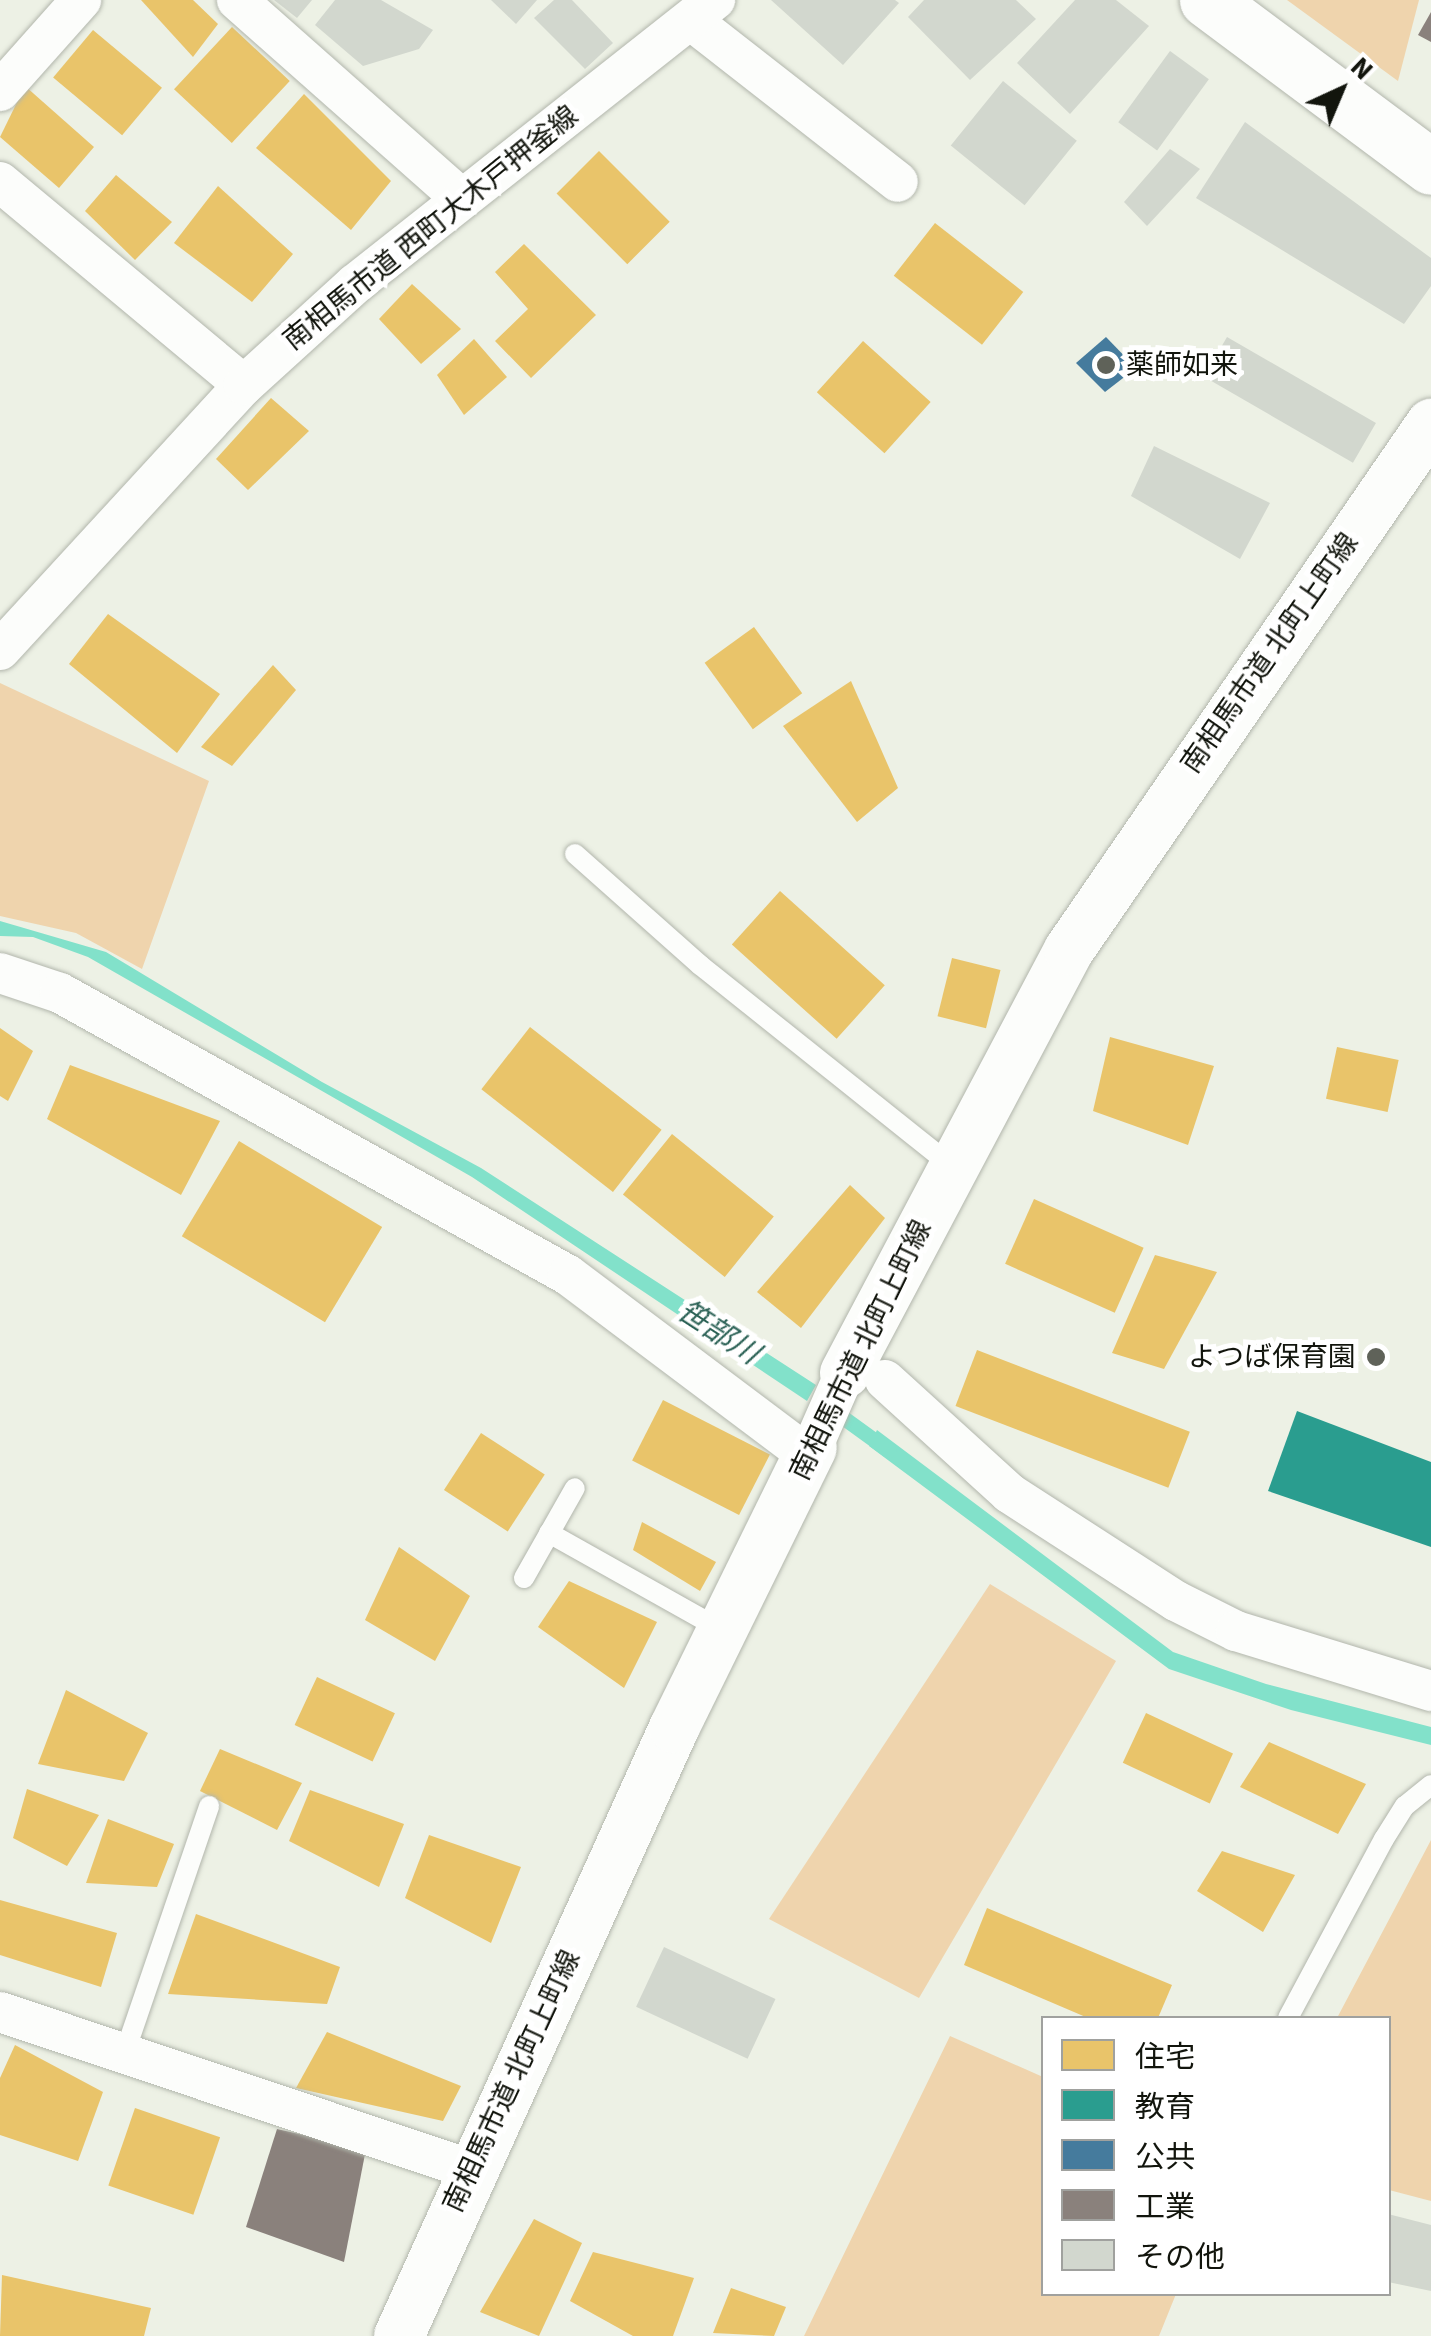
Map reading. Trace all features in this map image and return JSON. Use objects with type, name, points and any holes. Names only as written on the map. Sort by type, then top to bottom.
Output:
[{"type":"main road","points":[[1207,0],[1431,167]]},
{"type":"street","points":[[0,91],[81,0]]},
{"type":"street","points":[[237,0],[460,198]]},
{"type":"street","points":[[704,11],[898,182]]},
{"type":"street","name":"南相馬市道 西町大木戸押釜線","points":[[0,650],[244,385],[460,198],[704,11]]},
{"type":"street","points":[[0,182],[244,385]]},
{"type":"street","name":"南相馬市道 北町上町線","points":[[398,2336],[470,2168],[722,1630],[810,1452],[865,1377],[953,1167],[1069,950],[1431,424]]},
{"type":"street","points":[[0,973],[60,993],[568,1275],[810,1452]]},
{"type":"street","points":[[865,1377],[977,1468],[1131,1576],[1236,1631],[1431,1691]]},
{"type":"street","points":[[0,2012],[470,2168]]},
{"type":"lane","points":[[576,854],[700,965],[953,1167]]},
{"type":"lane","points":[[524,1578],[575,1488]]},
{"type":"lane","points":[[550,1533],[722,1630]]},
{"type":"lane","points":[[1289,2016],[1384,1839],[1406,1806],[1431,1785]]},
{"type":"lane","points":[[126,2052],[209,1806]]},
{"type":"shaded area","points":[[1287,0],[1419,0],[1398,81]]},
{"type":"shaded area","points":[[0,683],[209,781],[142,969],[76,933],[0,916]]},
{"type":"shaded area","points":[[990,1584],[1116,1661],[919,1998],[769,1919]]},
{"type":"shaded area","points":[[1431,1840],[1431,2201],[1391,2191],[1391,2016],[1338,2016]]},
{"type":"shaded area","points":[[950,2036],[1041,2076],[1041,2296],[1175,2296],[1159,2336],[804,2336]]},
{"type":"water","points":[[0,921],[106,952],[322,1082],[481,1168],[816,1385],[807,1401],[472,1177],[88,957],[33,937],[0,936]]},
{"type":"water","points":[[877,1430],[1173,1652],[1266,1684],[1431,1727],[1431,1745],[1291,1710],[1169,1669],[869,1446]]},
{"type":"building: 住宅","points":[[141,0],[193,0],[218,24],[193,57]]},
{"type":"building: 住宅","points":[[232,27],[290,81],[232,143],[174,89]]},
{"type":"building: 住宅","points":[[93,30],[162,88],[122,135],[53,77]]},
{"type":"building: 住宅","points":[[25,86],[94,147],[59,188],[0,137]]},
{"type":"building: 住宅","points":[[304,94],[391,181],[351,230],[256,148]]},
{"type":"building: 住宅","points":[[599,151],[670,222],[627,264],[557,193]]},
{"type":"building: 住宅","points":[[116,175],[172,222],[135,260],[85,211]]},
{"type":"building: 住宅","points":[[218,186],[293,254],[252,302],[174,243]]},
{"type":"building: 住宅","points":[[935,223],[1023,292],[982,345],[894,276]]},
{"type":"building: 住宅","points":[[524,244],[596,315],[531,378],[495,341],[528,309],[495,272]]},
{"type":"building: 住宅","points":[[412,284],[461,329],[421,364],[379,319]]},
{"type":"building: 住宅","points":[[474,339],[507,377],[464,415],[437,375]]},
{"type":"building: 住宅","points":[[863,341],[931,402],[884,453],[817,392]]},
{"type":"building: 住宅","points":[[271,398],[309,431],[248,490],[216,459]]},
{"type":"building: 住宅","points":[[108,614],[220,694],[177,753],[69,664]]},
{"type":"building: 住宅","points":[[754,627],[802,693],[753,729],[705,663]]},
{"type":"building: 住宅","points":[[273,665],[296,690],[232,766],[201,747]]},
{"type":"building: 住宅","points":[[851,681],[898,788],[857,822],[783,726]]},
{"type":"building: 住宅","points":[[780,891],[885,985],[837,1039],[732,945]]},
{"type":"building: 住宅","points":[[952,958],[1001,970],[986,1028],[937,1016]]},
{"type":"building: 住宅","points":[[530,1027],[662,1130],[613,1192],[481,1089]]},
{"type":"building: 住宅","points":[[0,1028],[33,1051],[8,1101],[0,1096]]},
{"type":"building: 住宅","points":[[1110,1037],[1214,1066],[1188,1145],[1093,1111]]},
{"type":"building: 住宅","points":[[1337,1047],[1399,1060],[1388,1112],[1326,1099]]},
{"type":"building: 住宅","points":[[70,1065],[220,1121],[181,1195],[47,1119]]},
{"type":"building: 住宅","points":[[672,1134],[774,1216],[725,1277],[623,1195]]},
{"type":"building: 住宅","points":[[239,1141],[382,1227],[325,1322],[182,1236]]},
{"type":"building: 住宅","points":[[850,1185],[885,1218],[801,1328],[757,1292]]},
{"type":"building: 住宅","points":[[1034,1199],[1144,1248],[1115,1313],[1005,1264]]},
{"type":"building: 住宅","points":[[1155,1255],[1217,1272],[1164,1369],[1112,1353]]},
{"type":"building: 住宅","points":[[977,1350],[1190,1432],[1168,1488],[955,1406]]},
{"type":"building: 住宅","points":[[663,1400],[770,1454],[739,1515],[632,1461]]},
{"type":"building: 住宅","points":[[481,1433],[545,1474],[508,1531],[444,1490]]},
{"type":"building: 住宅","points":[[642,1522],[716,1562],[700,1591],[633,1550]]},
{"type":"building: 住宅","points":[[399,1547],[470,1596],[435,1661],[365,1620]]},
{"type":"building: 住宅","points":[[569,1581],[657,1622],[624,1688],[538,1627]]},
{"type":"building: 住宅","points":[[317,1677],[395,1713],[373,1761],[295,1725]]},
{"type":"building: 住宅","points":[[66,1690],[148,1733],[124,1781],[38,1764]]},
{"type":"building: 住宅","points":[[1146,1713],[1233,1754],[1210,1803],[1123,1763]]},
{"type":"building: 住宅","points":[[1269,1742],[1366,1784],[1338,1834],[1240,1787]]},
{"type":"building: 住宅","points":[[220,1749],[302,1783],[277,1830],[200,1791]]},
{"type":"building: 住宅","points":[[27,1789],[99,1815],[67,1866],[13,1838]]},
{"type":"building: 住宅","points":[[310,1790],[404,1824],[379,1887],[289,1841]]},
{"type":"building: 住宅","points":[[108,1819],[174,1844],[157,1887],[86,1883]]},
{"type":"building: 住宅","points":[[429,1835],[521,1867],[491,1943],[405,1898]]},
{"type":"building: 住宅","points":[[1222,1851],[1295,1875],[1263,1932],[1197,1891]]},
{"type":"building: 住宅","points":[[0,1900],[117,1933],[101,1987],[0,1955]]},
{"type":"building: 住宅","points":[[987,1908],[1172,1985],[1159,2016],[1083,2016],[964,1965]]},
{"type":"building: 住宅","points":[[196,1914],[340,1967],[327,2004],[168,1994]]},
{"type":"building: 住宅","points":[[327,2032],[461,2086],[443,2121],[296,2088]]},
{"type":"building: 住宅","points":[[15,2045],[103,2092],[78,2161],[0,2135],[0,2078]]},
{"type":"building: 住宅","points":[[135,2108],[220,2137],[193,2215],[108,2186]]},
{"type":"building: 住宅","points":[[534,2219],[582,2243],[539,2336],[480,2312]]},
{"type":"building: 住宅","points":[[593,2252],[694,2278],[673,2336],[633,2336],[570,2301]]},
{"type":"building: 住宅","points":[[2,2275],[151,2308],[144,2336],[0,2336]]},
{"type":"building: 住宅","points":[[731,2288],[786,2307],[774,2336],[713,2333]]},
{"type":"building: 教育","points":[[1297,1411],[1431,1462],[1431,1547],[1268,1491]]},
{"type":"building: 公共","name":"薬師如来","points":[[1106,337],[1136,368],[1105,392],[1076,363]]},
{"type":"building: 工業","points":[[1431,12],[1431,42],[1418,35]]},
{"type":"building: 工業","points":[[277,2129],[366,2149],[344,2262],[246,2227]]},
{"type":"building: その他","points":[[274,0],[312,0],[297,18]]},
{"type":"building: その他","points":[[335,0],[381,0],[433,30],[419,49],[363,66],[315,25]]},
{"type":"building: その他","points":[[491,0],[537,0],[516,24]]},
{"type":"building: その他","points":[[554,0],[572,0],[613,43],[585,69],[534,18]]},
{"type":"building: その他","points":[[771,0],[895,0],[899,3],[843,65]]},
{"type":"building: その他","points":[[924,0],[1016,0],[1036,19],[970,80],[908,17]]},
{"type":"building: その他","points":[[1075,0],[1116,0],[1149,26],[1070,114],[1017,63]]},
{"type":"building: その他","points":[[1170,51],[1209,79],[1157,150],[1118,122]]},
{"type":"building: その他","points":[[1003,81],[1077,141],[1025,205],[951,146]]},
{"type":"building: その他","points":[[1245,122],[1431,258],[1431,286],[1404,324],[1196,198]]},
{"type":"building: その他","points":[[1170,149],[1200,169],[1147,226],[1124,202]]},
{"type":"building: その他","points":[[1227,337],[1376,423],[1353,463],[1204,377]]},
{"type":"building: その他","points":[[1154,446],[1270,503],[1240,559],[1131,496]]},
{"type":"building: その他","points":[[664,1947],[775,1999],[748,2059],[636,2007]]},
{"type":"building: その他","points":[[1391,2215],[1431,2225],[1431,2291],[1391,2283]]},
{"type":"waterway","name":"笹部川","points":[[830,1408],[888,1450]]},
{"type":"place","name":"薬師如来","points":[[1106,365]]},
{"type":"place","name":"よつば保育園","points":[[1376,1357]]}]
